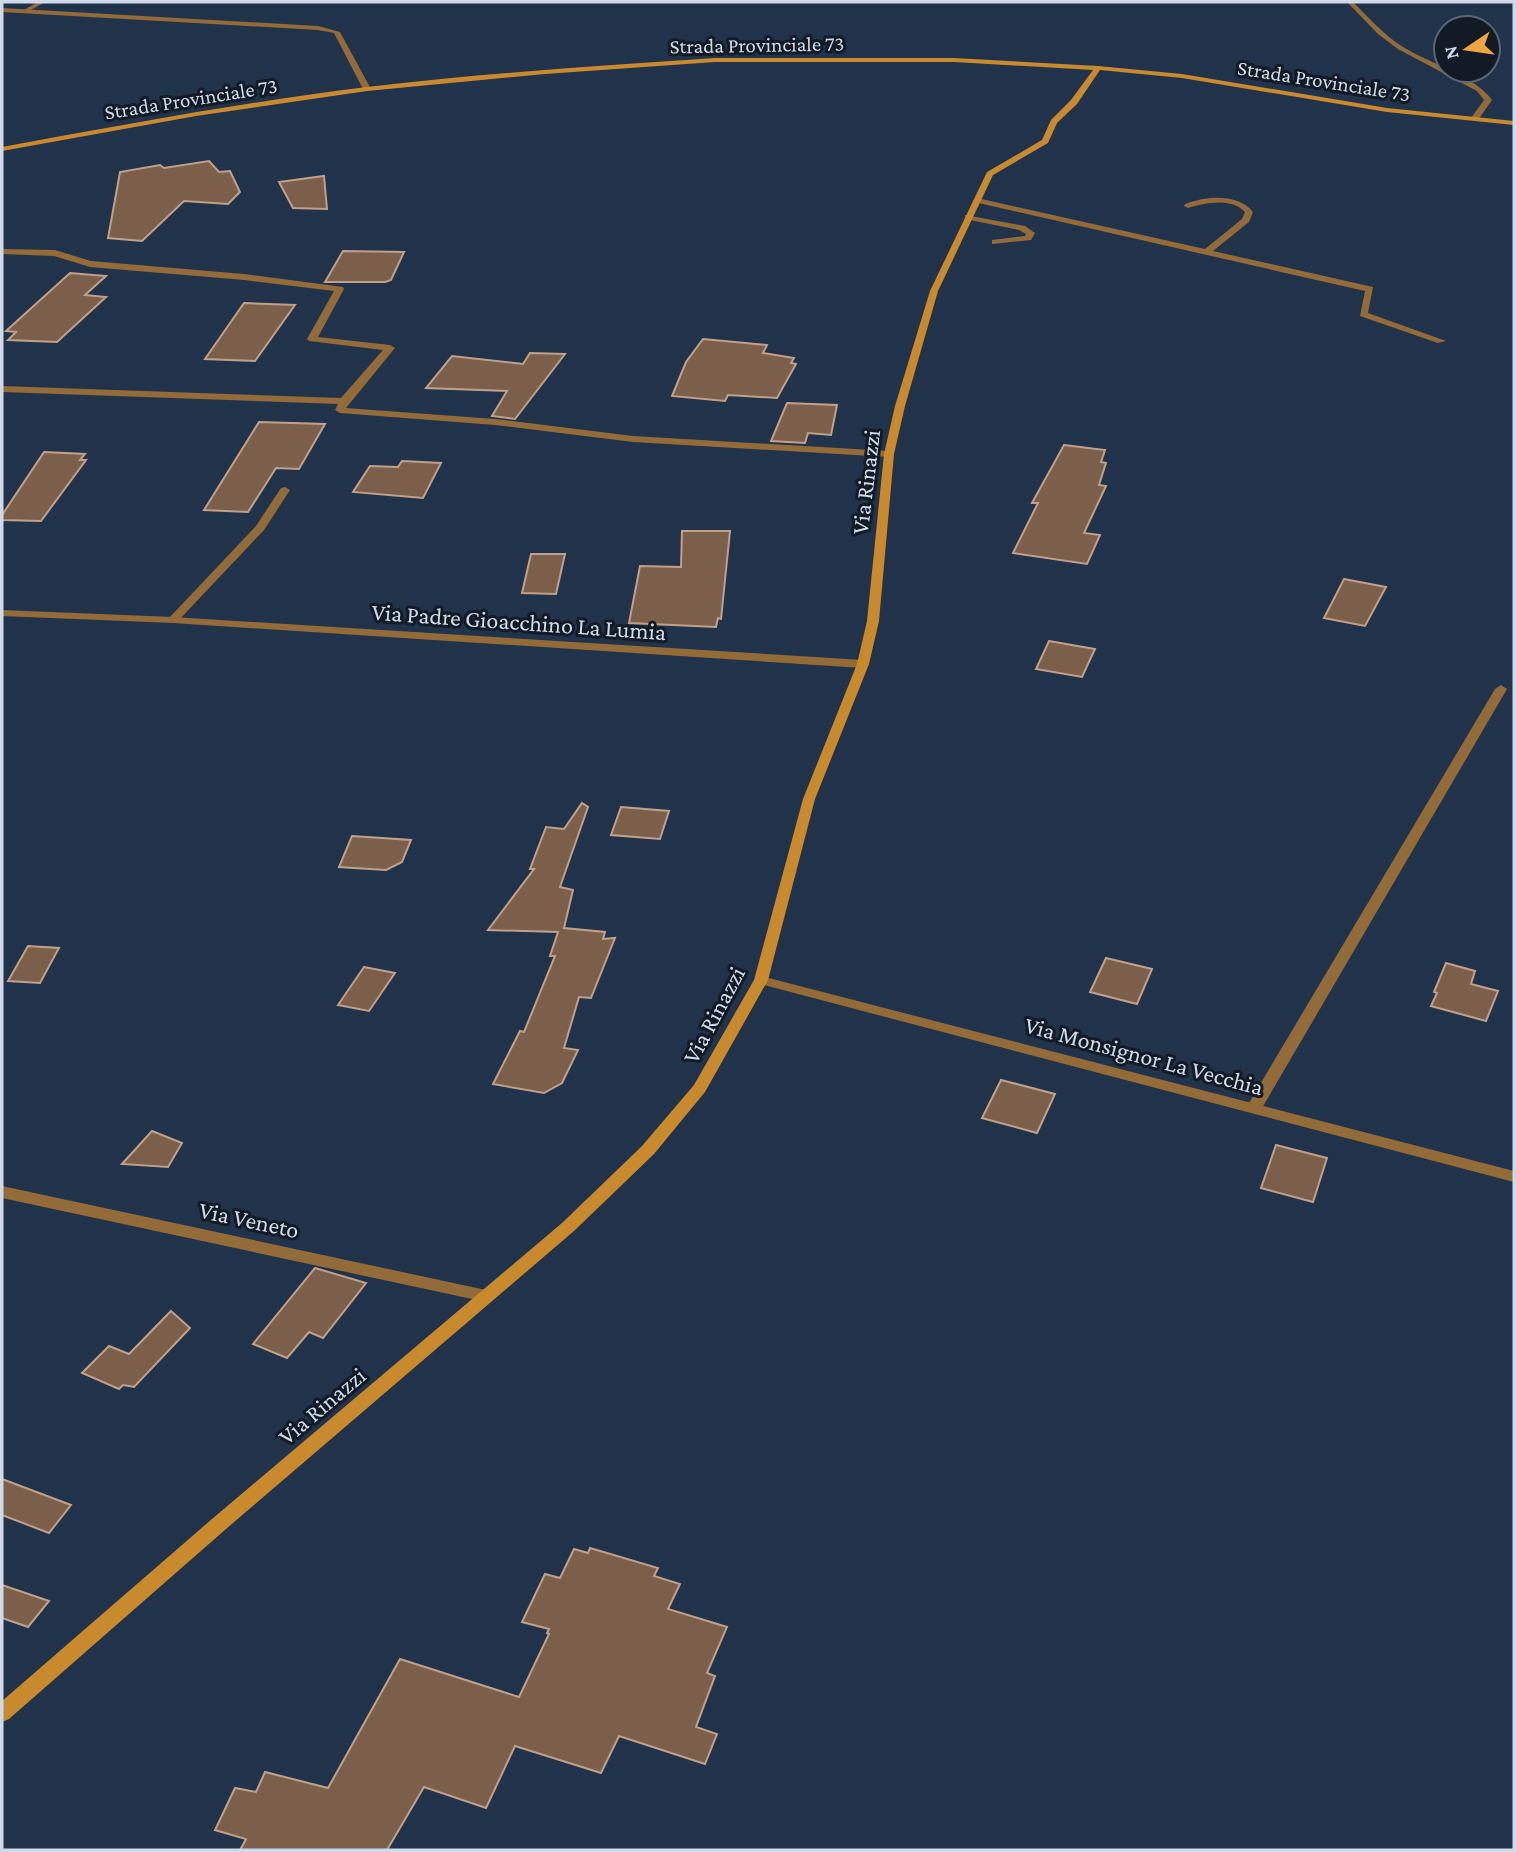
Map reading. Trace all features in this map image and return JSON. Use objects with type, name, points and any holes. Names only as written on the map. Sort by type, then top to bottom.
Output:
[{"type":"street","points":[[27,10],[42,2]]},
{"type":"street","points":[[1350,2],[1380,33],[1400,48],[1480,89],[1488,100],[1475,118]]},
{"type":"street","points":[[2,10],[318,28],[337,32],[367,89]]},
{"type":"street","name":"Strada Provinciale 73","points":[[2,149],[196,114],[367,89],[545,72],[715,60],[954,60],[1098,68],[1182,76],[1387,110],[1514,123]]},
{"type":"street","name":"Via Rinazzi","points":[[2,1713],[568,1227],[648,1150],[700,1088],[761,980],[809,799],[863,664],[873,621],[889,454],[900,405],[934,290],[990,174],[1045,141],[1054,122],[1074,102],[1098,68]]},
{"type":"street","points":[[1188,206],[1200,200],[1217,199],[1244,206],[1249,212],[1246,220],[1205,253]]},
{"type":"street","points":[[977,200],[1370,289],[1363,314],[1441,341]]},
{"type":"street","points":[[968,217],[1022,228],[1031,233],[1028,238],[995,242]]},
{"type":"street","points":[[2,251],[55,253],[90,264],[230,275],[340,289],[312,339],[390,348],[344,401],[340,410],[495,422],[633,439],[889,454]]},
{"type":"street","points":[[2,389],[344,401]]},
{"type":"street","points":[[173,620],[260,528],[285,490]]},
{"type":"street","name":"Via Padre Gioacchino La Lumia","points":[[2,613],[173,620],[863,664]]},
{"type":"street","points":[[1254,1108],[1501,688]]},
{"type":"street","name":"Via Monsignor La Vecchia","points":[[761,980],[1514,1177]]},
{"type":"street","name":"Via Veneto","points":[[2,1192],[486,1296]]},
{"type":"building","points":[[209,161],[219,172],[230,171],[240,192],[228,204],[184,201],[142,241],[108,238],[120,172]]},
{"type":"building","points":[[324,176],[327,209],[293,208],[279,182]]},
{"type":"building","points":[[343,251],[404,252],[391,280],[325,282]]},
{"type":"building","points":[[70,273],[106,276],[85,295],[106,297],[57,342],[8,340],[16,332],[6,331]]},
{"type":"building","points":[[244,303],[295,305],[255,361],[205,359]]},
{"type":"building","points":[[703,339],[767,345],[763,353],[794,358],[791,363],[796,364],[777,398],[728,395],[725,401],[672,396],[686,362]]},
{"type":"building","points":[[530,353],[565,354],[515,419],[492,416],[507,391],[426,388],[452,356],[523,364]]},
{"type":"building","points":[[787,403],[837,405],[831,435],[808,433],[805,443],[771,441]]},
{"type":"building","points":[[259,422],[325,424],[299,469],[276,468],[248,512],[204,510]]},
{"type":"building","points":[[1064,445],[1105,450],[1101,462],[1106,463],[1099,485],[1106,486],[1084,533],[1100,535],[1087,564],[1013,553],[1038,503],[1032,503]]},
{"type":"building","points":[[44,452],[85,454],[80,460],[86,460],[41,521],[2,520],[2,515]]},
{"type":"building","points":[[402,461],[441,463],[423,498],[353,492],[370,466],[398,467]]},
{"type":"building","points":[[682,531],[730,531],[721,619],[718,618],[716,627],[629,623],[640,566],[681,567]]},
{"type":"building","points":[[531,554],[565,554],[556,594],[522,593]]},
{"type":"building","points":[[1344,579],[1386,587],[1365,626],[1324,618]]},
{"type":"building","points":[[1049,641],[1095,649],[1082,677],[1036,669]]},
{"type":"building","points":[[582,803],[588,807],[560,887],[573,890],[564,928],[605,932],[603,939],[615,938],[591,998],[579,997],[564,1048],[578,1050],[562,1083],[544,1093],[493,1084],[520,1031],[524,1032],[555,956],[550,956],[558,932],[488,930],[534,869],[530,869],[546,827],[564,829]]},
{"type":"building","points":[[621,807],[669,811],[660,839],[611,835]]},
{"type":"building","points":[[352,836],[411,840],[402,862],[386,870],[339,867]]},
{"type":"building","points":[[28,946],[59,948],[40,983],[8,981]]},
{"type":"building","points":[[1106,958],[1152,969],[1137,1004],[1090,992]]},
{"type":"building","points":[[1446,963],[1475,971],[1471,984],[1498,991],[1486,1021],[1431,1006]]},
{"type":"building","points":[[364,967],[395,973],[369,1011],[338,1005]]},
{"type":"building","points":[[1001,1080],[1055,1094],[1037,1133],[982,1118]]},
{"type":"building","points":[[152,1131],[182,1143],[168,1167],[122,1164]]},
{"type":"building","points":[[1276,1145],[1327,1158],[1313,1202],[1261,1188]]},
{"type":"building","points":[[315,1268],[366,1283],[323,1338],[309,1332],[287,1358],[253,1344]]},
{"type":"building","points":[[171,1311],[190,1328],[134,1387],[123,1385],[119,1389],[82,1373],[109,1346],[129,1354]]},
{"type":"building","points":[[2,1479],[71,1505],[49,1533],[2,1515]]},
{"type":"building","points":[[590,1548],[658,1568],[654,1576],[680,1584],[668,1609],[727,1627],[707,1673],[715,1676],[696,1727],[717,1734],[705,1764],[619,1736],[601,1773],[515,1746],[486,1808],[424,1787],[387,1850],[240,1850],[246,1839],[215,1830],[235,1788],[256,1792],[265,1772],[328,1788],[400,1659],[519,1697],[549,1634],[549,1629],[522,1622],[545,1574],[560,1578],[574,1549],[588,1553]]},
{"type":"building","points":[[2,1585],[49,1601],[28,1627],[2,1618]]}]
